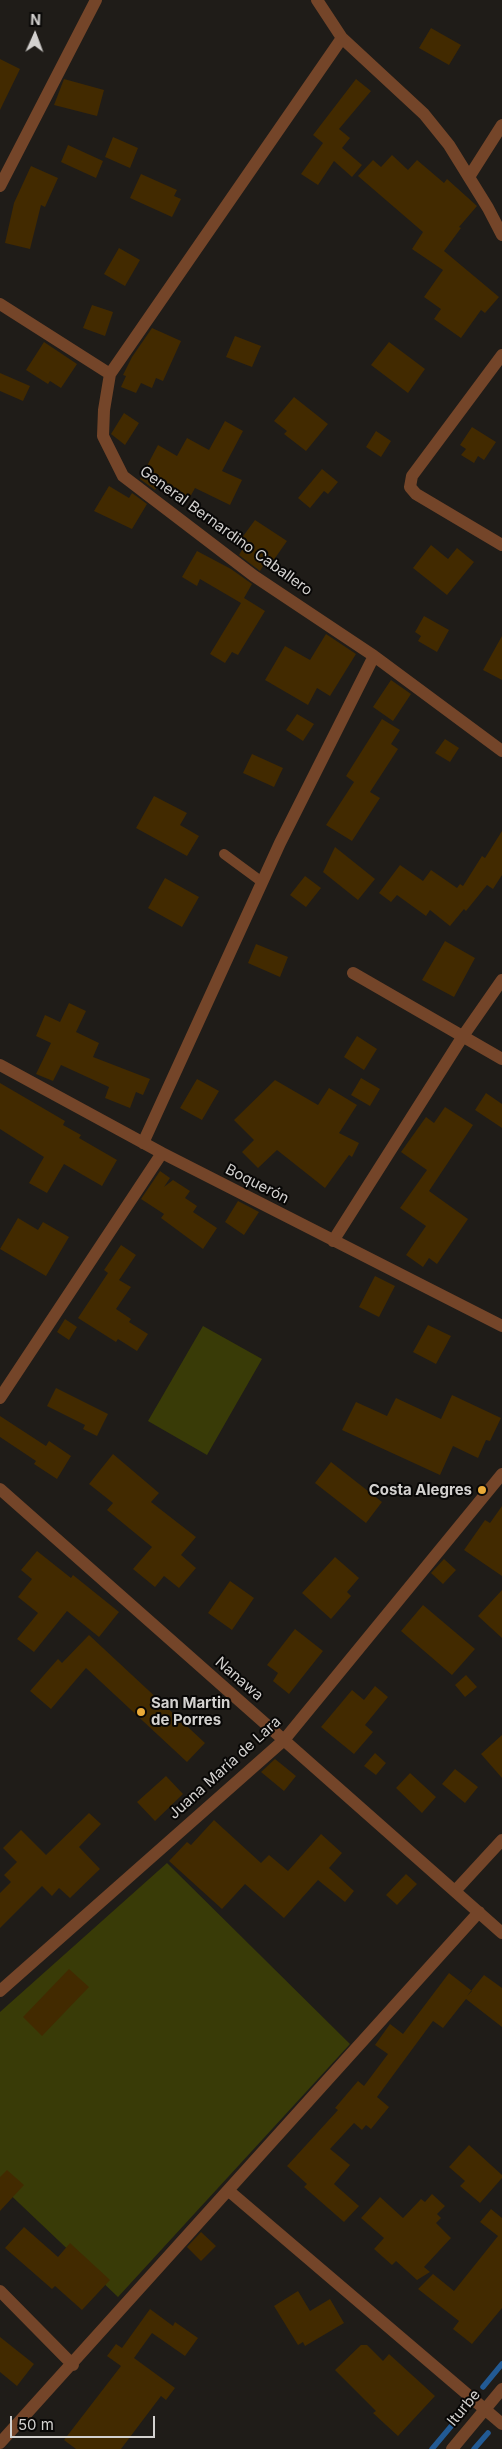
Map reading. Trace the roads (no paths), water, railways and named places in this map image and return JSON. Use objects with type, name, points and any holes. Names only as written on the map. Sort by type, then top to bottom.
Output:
[{"type":"street","points":[[0,186],[96,0]]},
{"type":"street","points":[[317,0],[342,38],[424,114],[450,145],[502,235]]},
{"type":"street","points":[[0,304],[110,374],[342,38]]},
{"type":"street","points":[[469,177],[501,131]]},
{"type":"street","points":[[502,355],[412,476],[410,487],[416,494],[502,545]]},
{"type":"street","name":"General Bernardino Caballero","points":[[110,374],[104,410],[103,436],[123,476],[254,576],[374,656],[502,751]]},
{"type":"street","points":[[143,1144],[262,882],[374,656]]},
{"type":"street","points":[[353,974],[502,1059]]},
{"type":"street","points":[[333,1240],[463,1036],[502,980]]},
{"type":"street","name":"Boquerón","points":[[0,1065],[162,1154],[502,1326]]},
{"type":"street","points":[[0,1398],[162,1154]]},
{"type":"street","name":"Juana María de Lara","points":[[0,1991],[284,1740],[502,1474]]},
{"type":"street","name":"Nanawa","points":[[0,1489],[502,1933]]},
{"type":"street","points":[[454,1891],[502,1840]]},
{"type":"street","points":[[0,2443],[73,2365],[479,1912]]},
{"type":"street","points":[[229,2191],[502,2424]]},
{"type":"street","points":[[0,2291],[73,2365]]},
{"type":"street","name":"Iturbe","points":[[452,2449],[502,2389]]},
{"type":"lane","points":[[224,854],[262,882]]},
{"type":"waterway","points":[[483,2387],[502,2364]]},
{"type":"waterway","points":[[432,2449],[463,2412]]},
{"type":"waterway","points":[[474,2449],[488,2433]]},
{"type":"place","name":"Costa Alegres","points":[[482,1490]]},
{"type":"place","name":"San Martin de Porres","points":[[141,1712]]}]
